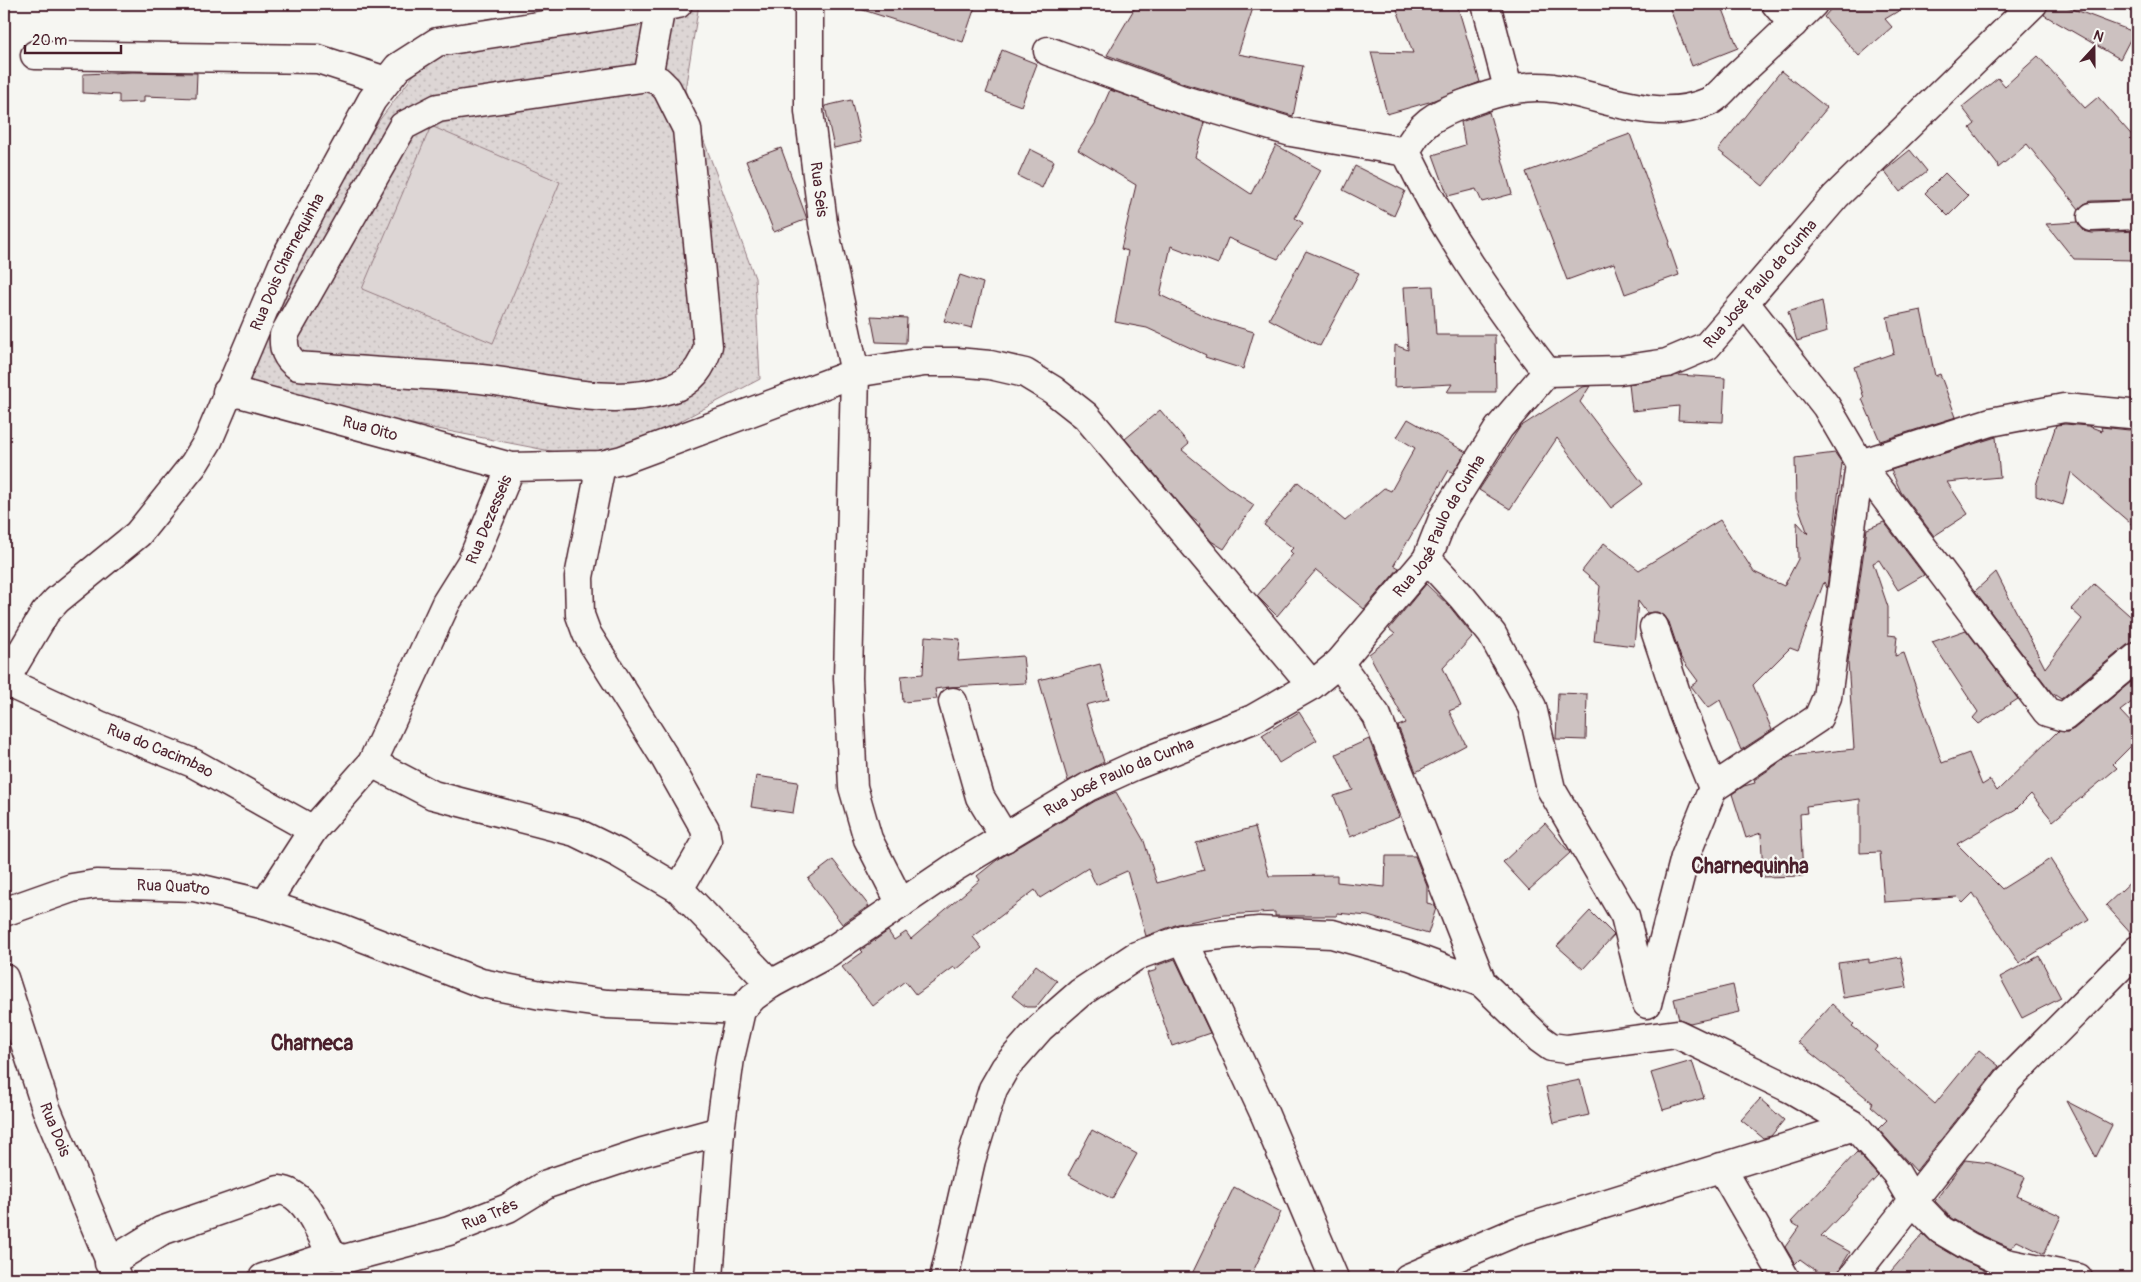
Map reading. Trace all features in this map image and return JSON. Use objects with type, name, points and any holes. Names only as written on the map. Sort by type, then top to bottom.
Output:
[{"type":"street","name":"Rua Seis","points":[[810,4],[809,111],[823,223],[855,373],[848,678],[854,787],[868,839],[901,904]]},
{"type":"street","points":[[1486,4],[1508,88]]},
{"type":"street","points":[[1406,152],[1414,136],[1424,124],[1443,112],[1508,88],[1552,88],[1644,109],[1683,110],[1710,102],[1784,14],[1813,4]]},
{"type":"street","name":"Rua José Paulo da Cunha","points":[[741,1010],[753,997],[771,984],[825,955],[956,867],[1088,787],[1134,766],[1253,719],[1312,685],[1340,663],[1427,559],[1444,516],[1499,428],[1547,372],[1620,370],[1666,363],[1707,346],[1746,303],[1836,196],[2033,4]]},
{"type":"street","points":[[648,77],[669,5]]},
{"type":"street","name":"Rua Dois Charnequinha","points":[[4,681],[37,626],[56,600],[138,534],[194,464],[208,440],[286,257],[372,100],[398,67],[437,42],[669,5]]},
{"type":"street","points":[[1048,51],[1180,99],[1290,132],[1406,152]]},
{"type":"street","points":[[35,55],[310,58],[386,81]]},
{"type":"street","points":[[648,77],[660,80],[667,89],[687,129],[708,346],[703,362],[692,378],[670,389],[617,398],[483,380],[298,366],[292,362],[286,353],[284,335],[403,126],[438,108],[648,77]]},
{"type":"street","points":[[1406,152],[1428,198],[1469,264],[1502,314],[1547,372]]},
{"type":"street","points":[[2092,217],[2137,215]]},
{"type":"street","points":[[1746,303],[1826,406],[1860,464],[2047,712],[2064,717],[2137,657]]},
{"type":"street","name":"Rua Dezesseis","points":[[265,904],[313,830],[372,763],[446,603],[471,563],[511,467],[601,465],[622,460],[855,373],[924,362],[956,362],[990,365],[1025,373],[1053,390],[1086,416],[1312,685]]},
{"type":"street","name":"Rua Oito","points":[[227,392],[243,394],[511,467]]},
{"type":"street","points":[[1860,464],[1991,422],[2064,408],[2130,414]]},
{"type":"street","points":[[1647,1004],[1685,856],[1712,788],[1818,718],[1828,697],[1860,464]]},
{"type":"street","points":[[601,465],[578,576],[580,615],[587,634],[665,758],[705,829],[706,841],[702,853],[679,889]]},
{"type":"street","points":[[1427,559],[1462,597],[1492,634],[1532,707],[1551,789],[1625,916],[1647,1004],[1677,1034],[1793,1090],[1855,1126],[1896,1172],[1912,1200],[1941,1230],[1970,1247],[2006,1262],[2078,1278]]},
{"type":"street","points":[[1654,627],[1682,711],[1712,788]]},
{"type":"street","points":[[1340,663],[1377,716],[1482,983]]},
{"type":"street","name":"Rua do Cacimbao","points":[[4,681],[99,725],[193,763],[313,830]]},
{"type":"street","points":[[953,702],[980,797],[1005,838]]},
{"type":"street","points":[[372,763],[433,795],[575,832],[618,853],[679,889],[771,984]]},
{"type":"street","name":"Rua Quatro","points":[[4,912],[72,888],[96,884],[194,887],[265,904],[341,929],[481,983],[541,996],[606,1004],[741,1010]]},
{"type":"street","points":[[944,1278],[971,1160],[993,1089],[1005,1068],[1040,1028],[1080,993],[1136,956],[1183,939],[1259,931],[1332,934],[1410,956],[1482,983],[1540,1039],[1551,1047],[1566,1050],[1677,1034]]},
{"type":"street","points":[[1183,939],[1265,1115],[1334,1278]]},
{"type":"street","points":[[1852,1278],[2008,1080],[2137,950]]},
{"type":"street","name":"Rua Dois","points":[[4,978],[46,1108],[113,1271]]},
{"type":"street","points":[[710,1278],[720,1131],[730,1058],[741,1010]]},
{"type":"street","points":[[1408,1278],[1518,1231],[1855,1126]]},
{"type":"street","name":"Rua Três","points":[[263,1278],[333,1255],[344,1259],[449,1231],[508,1208],[546,1184],[643,1152],[720,1131]]},
{"type":"street","points":[[1721,1167],[1785,1278]]},
{"type":"street","points":[[113,1271],[162,1231],[272,1191],[285,1190],[300,1199],[333,1255]]},
{"type":"shaded area","points":[[699,4],[685,90],[755,278],[760,379],[610,458],[566,454],[237,390],[285,280],[378,122],[437,44]]},
{"type":"shaded area","points":[[431,126],[560,182],[493,343],[362,289]]},
{"type":"building","points":[[861,4],[976,4],[963,42],[860,9]]},
{"type":"building","points":[[1137,4],[1238,4],[1253,8],[1238,54],[1303,66],[1293,116],[1185,84],[1107,55]]},
{"type":"building","points":[[1395,4],[1457,4],[1480,82],[1429,102],[1387,114],[1371,52],[1413,53]]},
{"type":"building","points":[[1668,4],[1721,4],[1738,48],[1692,66]]},
{"type":"building","points":[[1835,4],[1910,4],[1885,19],[1892,27],[1859,56],[1824,17]]},
{"type":"building","points":[[2048,4],[2060,4],[2134,32],[2120,59],[2044,15]]},
{"type":"building","points":[[1002,50],[1037,64],[1021,106],[986,93]]},
{"type":"building","points":[[2038,56],[2085,108],[2098,97],[2137,141],[2137,200],[2091,201],[2079,209],[2027,144],[1998,168],[1997,163],[1970,128],[1975,124],[1962,107],[1998,78],[2005,86]]},
{"type":"building","points":[[1781,71],[1827,108],[1763,186],[1718,150]]},
{"type":"building","points":[[133,72],[197,73],[196,98],[144,96],[144,102],[119,103],[119,95],[83,93],[83,74]]},
{"type":"building","points":[[1110,90],[1205,123],[1195,157],[1251,194],[1276,145],[1321,170],[1295,218],[1303,223],[1278,259],[1228,238],[1218,264],[1171,246],[1160,295],[1213,320],[1254,332],[1243,369],[1205,357],[1206,355],[1147,328],[1115,322],[1128,251],[1121,249],[1136,185],[1078,150],[1095,124]]},
{"type":"building","points":[[851,100],[861,142],[834,148],[825,106]]},
{"type":"building","points":[[1489,112],[1512,194],[1482,202],[1476,189],[1448,196],[1433,155],[1465,145],[1461,122]]},
{"type":"building","points":[[1630,134],[1670,242],[1668,243],[1679,275],[1625,294],[1614,263],[1567,280],[1526,172]]},
{"type":"building","points":[[781,148],[807,219],[774,232],[746,161]]},
{"type":"building","points":[[1030,149],[1054,161],[1042,188],[1018,176]]},
{"type":"building","points":[[1910,150],[1927,171],[1900,192],[1884,171]]},
{"type":"building","points":[[1355,166],[1405,191],[1394,216],[1343,190]]},
{"type":"building","points":[[1945,173],[1968,196],[1948,216],[1925,193]]},
{"type":"building","points":[[2078,222],[2084,231],[2092,233],[2137,231],[2137,260],[2074,259],[2046,224]]},
{"type":"building","points":[[1306,251],[1359,273],[1320,346],[1269,319]]},
{"type":"building","points":[[960,275],[983,283],[972,328],[944,321]]},
{"type":"building","points":[[1433,286],[1436,335],[1495,335],[1496,392],[1447,392],[1452,384],[1394,387],[1395,345],[1408,350],[1404,287]]},
{"type":"building","points":[[1822,301],[1827,332],[1797,341],[1788,312]]},
{"type":"building","points":[[1921,310],[1935,376],[1940,374],[1956,417],[1880,441],[1862,399],[1864,398],[1854,367],[1894,353],[1887,317]]},
{"type":"building","points":[[871,316],[907,318],[906,343],[876,342]]},
{"type":"building","points":[[1678,375],[1725,378],[1723,422],[1678,420],[1679,406],[1632,411],[1629,384]]},
{"type":"building","points":[[1590,386],[1580,402],[1643,484],[1611,508],[1557,438],[1510,509],[1479,490],[1520,427],[1582,387]]},
{"type":"building","points":[[1160,410],[1189,444],[1182,450],[1227,487],[1254,505],[1224,549],[1211,541],[1199,526],[1200,524],[1191,517],[1125,439]]},
{"type":"building","points":[[1408,419],[1466,452],[1453,473],[1449,470],[1394,565],[1399,568],[1364,609],[1316,570],[1277,616],[1257,596],[1293,554],[1290,551],[1293,548],[1264,525],[1298,482],[1345,521],[1384,488],[1391,491],[1415,448],[1397,437]]},
{"type":"building","points":[[2056,425],[2088,426],[2102,431],[2101,427],[2129,430],[2137,428],[2137,529],[2071,472],[2063,505],[2036,496],[2036,485]]},
{"type":"building","points":[[1996,437],[2000,477],[1947,482],[1968,514],[1934,536],[1901,492],[1891,470]]},
{"type":"building","points":[[1835,453],[1842,463],[1827,588],[1824,582],[1798,651],[1790,648],[1753,685],[1772,730],[1741,750],[1720,700],[1708,708],[1691,686],[1698,681],[1681,658],[1669,622],[1664,615],[1657,612],[1647,613],[1638,601],[1634,646],[1594,641],[1600,586],[1582,571],[1604,543],[1639,570],[1720,520],[1754,572],[1784,586],[1798,559],[1797,522],[1808,534],[1796,500],[1795,458]]},
{"type":"building","points":[[1884,522],[1924,575],[1898,590],[1879,560],[1873,563],[1888,607],[1888,635],[1897,636],[1895,656],[1904,653],[1942,763],[1969,753],[1982,785],[1990,780],[1997,791],[2058,731],[2067,732],[2074,729],[2137,677],[2137,698],[2120,711],[2137,729],[2137,740],[2113,764],[2117,768],[2053,821],[2031,794],[2016,809],[1957,844],[2002,889],[2050,859],[2089,919],[2019,963],[1973,893],[1963,903],[1957,897],[1884,902],[1880,852],[1860,853],[1860,799],[1806,806],[1807,813],[1800,814],[1803,876],[1763,877],[1761,833],[1746,838],[1732,794],[1744,786],[1755,783],[1754,780],[1789,756],[1854,749],[1848,662],[1867,529]]},
{"type":"building","points":[[1996,572],[2045,668],[2082,619],[2071,609],[2094,584],[2137,622],[2137,642],[2127,645],[2061,699],[2052,693],[1975,591]]},
{"type":"building","points":[[1426,584],[1450,607],[1473,636],[1443,668],[1461,706],[1449,711],[1466,745],[1416,772],[1398,726],[1406,723],[1369,654],[1395,634],[1389,629]]},
{"type":"building","points":[[1966,630],[2018,699],[1979,724],[1973,718],[1978,712],[1932,642]]},
{"type":"building","points":[[925,636],[960,639],[958,661],[1023,656],[1026,683],[935,689],[937,699],[903,702],[901,676],[923,674]]},
{"type":"building","points":[[1100,664],[1109,699],[1086,705],[1104,762],[1068,781],[1039,680]]},
{"type":"building","points":[[1558,693],[1587,694],[1586,740],[1556,739]]},
{"type":"building","points":[[1299,712],[1317,740],[1279,763],[1262,735]]},
{"type":"building","points":[[1369,739],[1399,817],[1350,837],[1334,796],[1353,790],[1336,754]]},
{"type":"building","points":[[756,776],[798,782],[793,813],[751,807]]},
{"type":"building","points":[[1116,792],[1144,841],[1157,883],[1204,870],[1196,843],[1255,827],[1269,876],[1337,875],[1337,882],[1385,887],[1386,856],[1415,856],[1427,886],[1427,903],[1435,905],[1436,908],[1428,934],[1368,916],[1337,913],[1337,916],[1275,916],[1275,912],[1224,915],[1178,924],[1146,936],[1127,871],[1096,885],[1088,868],[1040,898],[1035,890],[973,937],[982,948],[956,970],[954,967],[916,995],[905,981],[873,1006],[842,967],[863,952],[861,950],[888,931],[894,940],[906,932],[911,939],[980,880],[977,876],[997,860],[1095,801]]},
{"type":"building","points":[[1545,823],[1570,853],[1529,890],[1503,862]]},
{"type":"building","points":[[833,860],[869,906],[842,924],[808,879]]},
{"type":"building","points":[[2137,876],[2137,935],[2133,935],[2106,905]]},
{"type":"building","points":[[1590,911],[1614,935],[1583,969],[1557,946]]},
{"type":"building","points":[[2039,956],[2061,998],[2022,1018],[2000,977]]},
{"type":"building","points":[[1901,957],[1907,987],[1843,998],[1838,963],[1869,959],[1869,963]]},
{"type":"building","points":[[1175,959],[1210,1033],[1172,1046],[1147,973],[1157,970],[1155,966]]},
{"type":"building","points":[[1036,965],[1057,981],[1036,1007],[1026,1007],[1012,996]]},
{"type":"building","points":[[1733,985],[1739,1012],[1690,1023],[1679,1019],[1674,999]]},
{"type":"building","points":[[1832,1004],[1854,1024],[1852,1026],[1877,1046],[1874,1050],[1935,1104],[1979,1050],[1999,1066],[1916,1171],[1878,1129],[1887,1120],[1871,1106],[1873,1103],[1797,1042]]},
{"type":"building","points":[[1692,1061],[1704,1098],[1663,1110],[1651,1073]]},
{"type":"building","points":[[1580,1080],[1589,1115],[1554,1123],[1546,1087]]},
{"type":"building","points":[[1760,1099],[1784,1120],[1771,1136],[1763,1138],[1741,1120]]},
{"type":"building","points":[[2066,1101],[2112,1125],[2096,1157]]},
{"type":"building","points":[[1092,1130],[1137,1154],[1112,1199],[1068,1175]]},
{"type":"building","points":[[1857,1152],[1878,1176],[1821,1236],[1850,1252],[1834,1278],[1826,1278],[1800,1259],[1795,1264],[1785,1247],[1799,1227],[1791,1222]]},
{"type":"building","points":[[1965,1160],[1990,1163],[2025,1177],[2017,1196],[2061,1216],[2044,1254],[2017,1241],[2011,1248],[1977,1233],[1951,1218],[1935,1201]]},
{"type":"building","points":[[1234,1187],[1281,1212],[1250,1278],[1190,1278]]},
{"type":"building","points":[[1923,1234],[1933,1243],[1962,1260],[1994,1275],[1992,1278],[1885,1278]]},
{"type":"district","name":"Charnequinha","points":[[1750,866]]},
{"type":"district","name":"Charneca","points":[[312,1043]]}]
